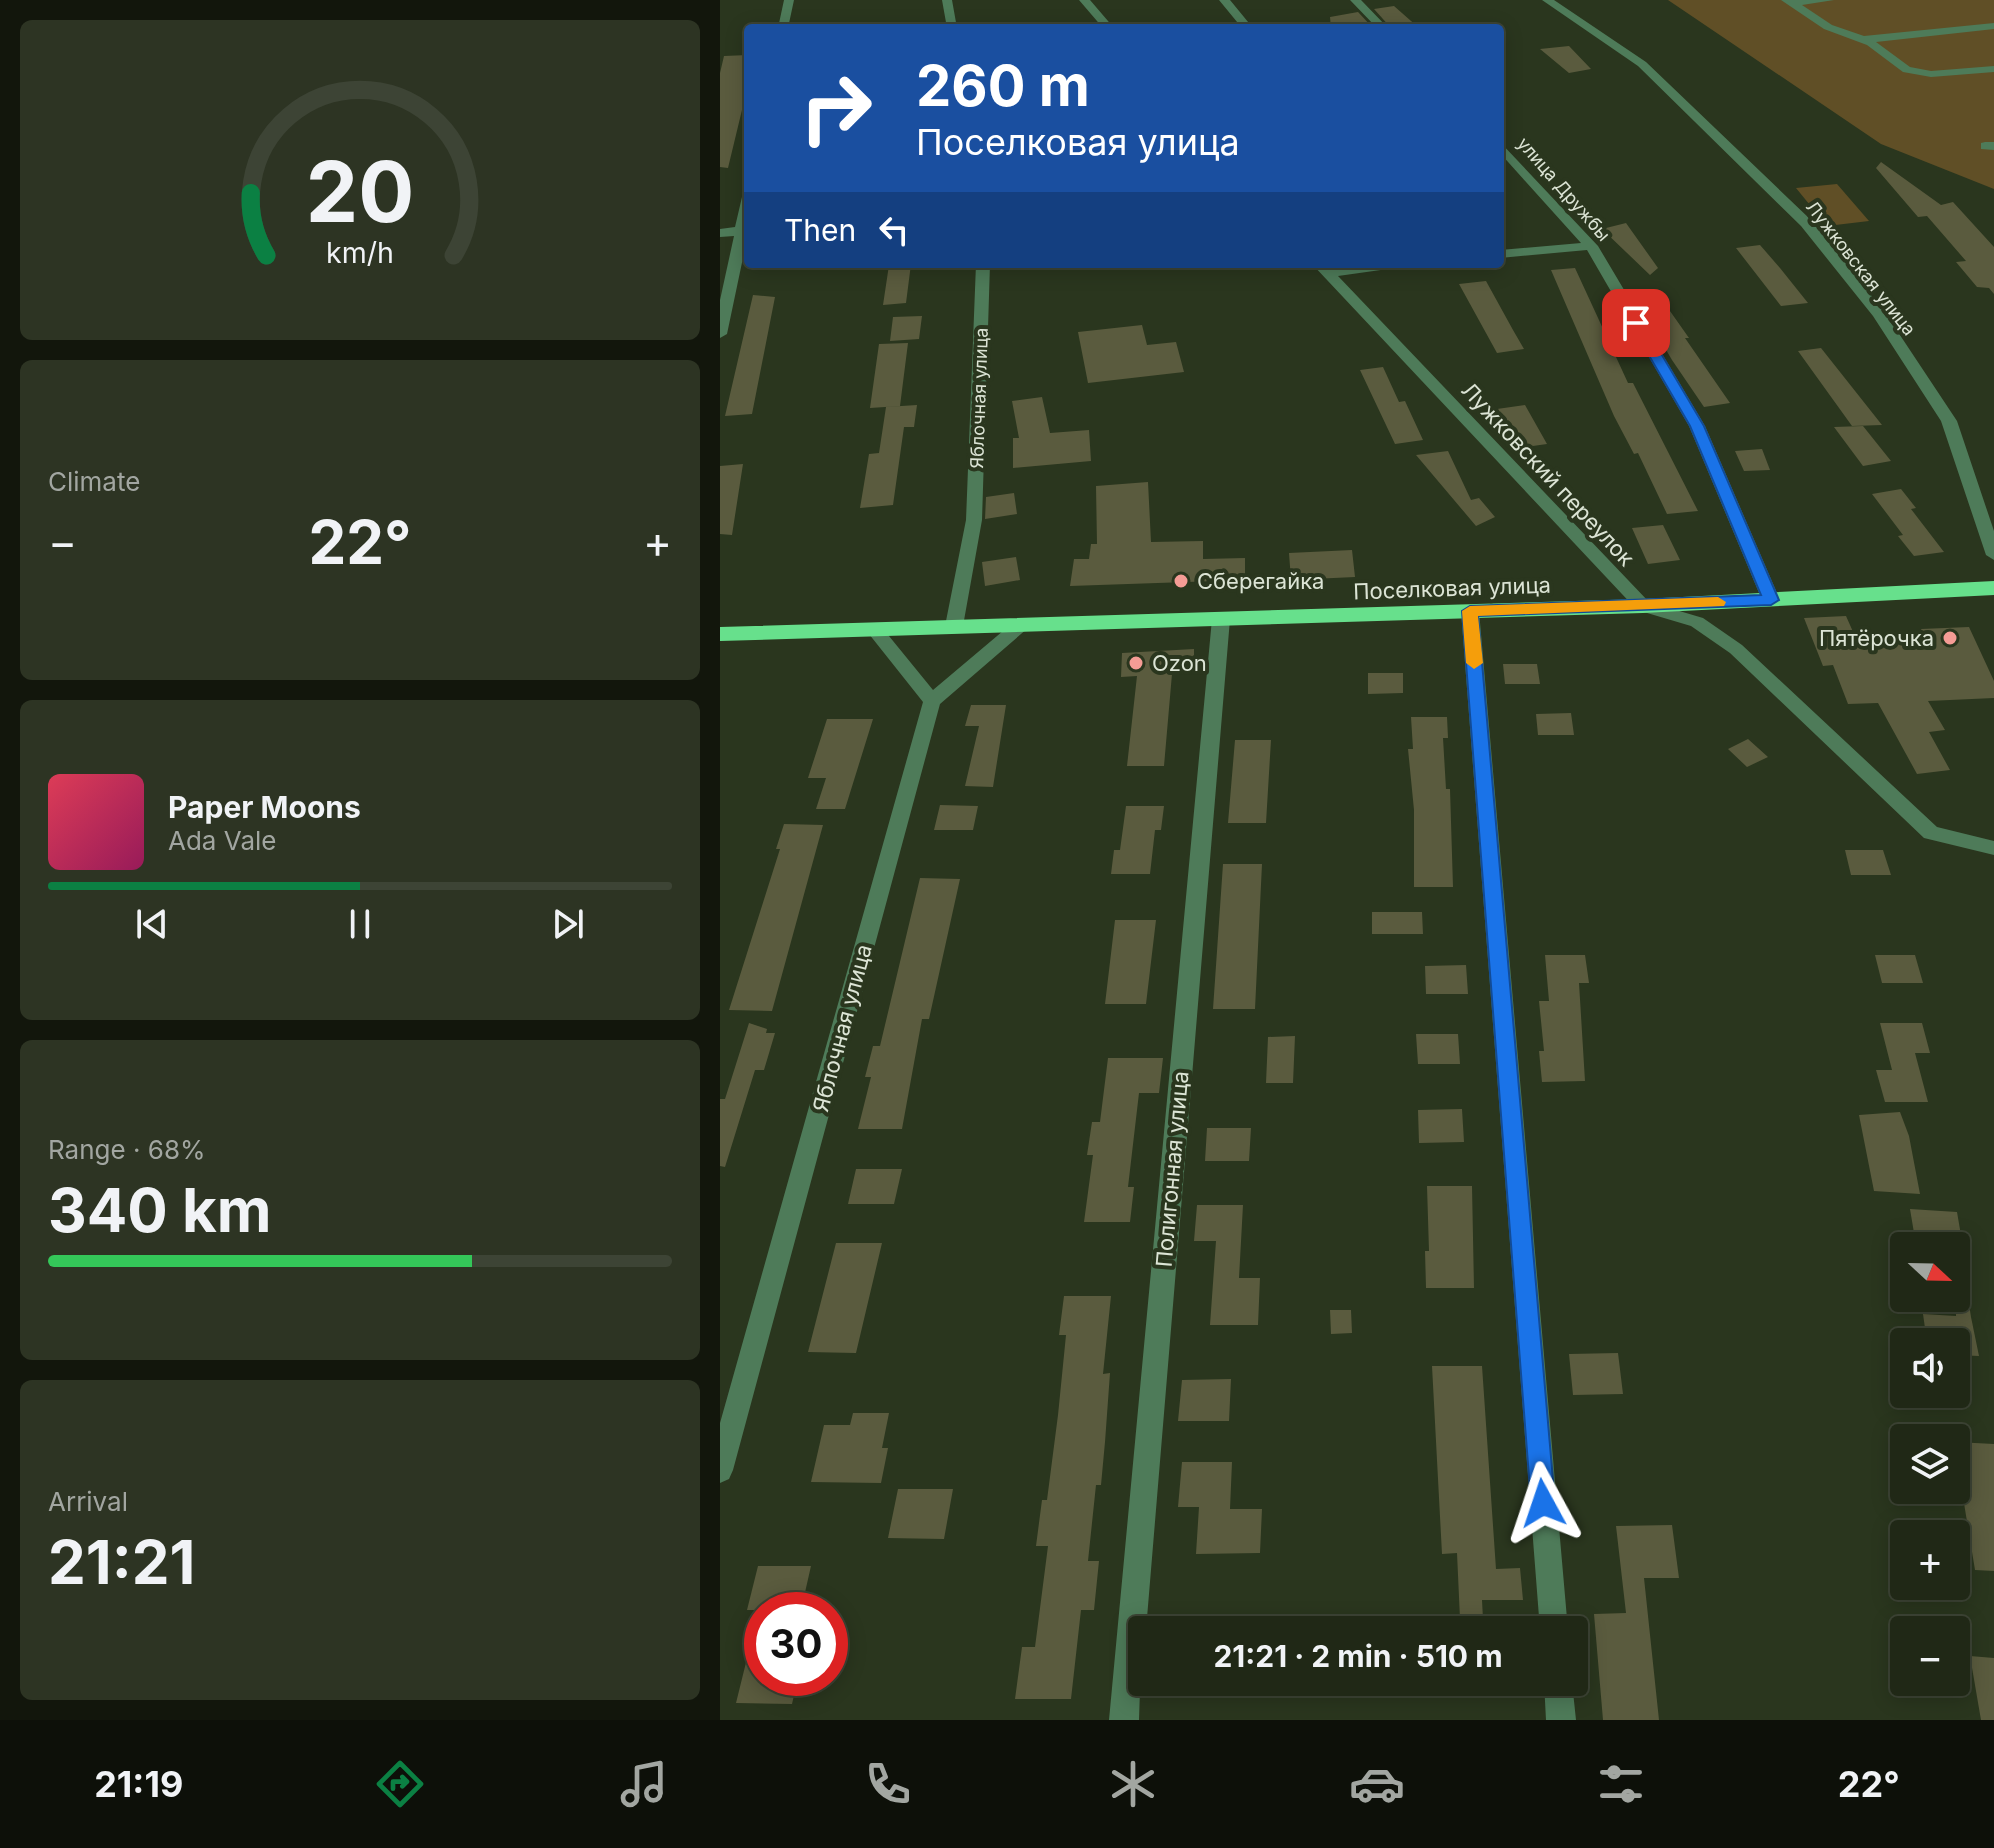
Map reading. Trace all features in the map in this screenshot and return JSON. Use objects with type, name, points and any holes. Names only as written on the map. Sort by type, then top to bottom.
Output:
[{"type":"highway","name":"Поселковая улица","points":[[720,634],[1643,606],[1994,588]]},
{"type":"street","points":[[784,24],[789,0]]},
{"type":"street","points":[[947,0],[951,24]]},
{"type":"street","points":[[1084,0],[1105,24]]},
{"type":"street","points":[[1224,0],[1245,24]]},
{"type":"street","points":[[1355,0],[1379,24]]},
{"type":"street","name":"Лужковская улица","points":[[1547,0],[1642,64],[1806,223],[1879,314],[1949,421],[1994,555]]},
{"type":"street","points":[[1788,2],[1829,0]]},
{"type":"street","points":[[1788,2],[1828,27],[1862,40],[1907,70],[1931,74],[1994,69]]},
{"type":"street","points":[[1862,40],[1994,26]]},
{"type":"street","name":"улица Дружбы","points":[[1504,150],[1591,246],[1697,426],[1771,600]]},
{"type":"street","points":[[720,233],[744,230]]},
{"type":"street","points":[[720,334],[744,234]]},
{"type":"street","points":[[1504,254],[1591,246]]},
{"type":"street","name":"Яблочная улица","points":[[954,626],[974,520],[983,268]]},
{"type":"street","name":"Лужковский переулок","points":[[1323,268],[1643,606],[1697,622],[1736,649],[1931,833],[1994,848]]},
{"type":"street","points":[[1470,611],[1553,1616]]},
{"type":"street","name":"Полигонная улица","points":[[1124,1720],[1221,619]]},
{"type":"street","points":[[874,629],[932,701],[1022,624]]},
{"type":"street","name":"Яблочная улица","points":[[720,1470],[932,701]]},
{"type":"street","points":[[1559,1696],[1561,1720]]},
{"type":"shaded area","points":[[1668,0],[1994,0],[1994,189],[1881,144]]},
{"type":"shaded area","points":[[1837,184],[1869,221],[1827,226],[1796,188]]},
{"type":"building","points":[[1394,6],[1414,24],[1387,24],[1374,9]]},
{"type":"building","points":[[1358,12],[1369,24],[1331,24],[1330,17]]},
{"type":"building","points":[[1569,46],[1591,69],[1569,73],[1540,49]]},
{"type":"building","points":[[744,55],[744,102],[728,168],[720,167],[720,73],[724,56]]},
{"type":"building","points":[[1881,162],[1941,205],[1953,202],[1994,247],[1994,294],[1989,288],[1977,287],[1956,262],[1966,261],[1927,216],[1918,217],[1876,168]]},
{"type":"building","points":[[1626,223],[1658,268],[1650,275],[1602,229]]},
{"type":"building","points":[[1760,245],[1808,303],[1781,306],[1736,248]]},
{"type":"building","points":[[889,268],[910,268],[906,303],[883,305]]},
{"type":"building","points":[[1575,268],[1628,383],[1633,383],[1698,511],[1667,514],[1638,453],[1634,454],[1614,416],[1551,270]]},
{"type":"building","points":[[1486,281],[1524,349],[1497,353],[1459,284]]},
{"type":"building","points":[[1658,294],[1730,403],[1704,407],[1672,360],[1635,297]]},
{"type":"building","points":[[753,295],[775,297],[752,414],[725,416]]},
{"type":"building","points":[[922,316],[919,339],[890,341],[893,317]]},
{"type":"building","points":[[1142,325],[1147,345],[1176,342],[1184,372],[1088,383],[1078,332]]},
{"type":"building","points":[[908,343],[900,406],[870,408],[879,344]]},
{"type":"building","points":[[1821,348],[1882,425],[1852,426],[1798,351]]},
{"type":"building","points":[[1383,367],[1399,402],[1405,401],[1423,440],[1395,444],[1360,370]]},
{"type":"building","points":[[1042,397],[1050,433],[1089,430],[1091,461],[1013,468],[1013,438],[1019,438],[1012,401]]},
{"type":"building","points":[[917,405],[914,427],[904,427],[893,505],[860,508],[869,454],[879,453],[886,407]]},
{"type":"building","points":[[1525,405],[1547,444],[1518,448],[1497,409]]},
{"type":"building","points":[[1863,426],[1891,461],[1863,466],[1834,427]]},
{"type":"building","points":[[1762,449],[1770,470],[1744,471],[1735,451]]},
{"type":"building","points":[[1448,451],[1471,500],[1479,498],[1495,517],[1476,526],[1416,455]]},
{"type":"building","points":[[743,464],[732,535],[720,534],[720,466]]},
{"type":"building","points":[[1148,482],[1151,542],[1203,541],[1203,559],[1245,558],[1245,580],[1070,586],[1074,559],[1089,559],[1091,544],[1097,544],[1096,486]]},
{"type":"building","points":[[1901,489],[1916,508],[1911,509],[1944,552],[1914,556],[1898,536],[1903,535],[1872,494]]},
{"type":"building","points":[[1014,493],[1017,514],[985,519],[986,497]]},
{"type":"building","points":[[1663,525],[1680,560],[1648,564],[1632,528]]},
{"type":"building","points":[[1352,550],[1355,577],[1291,580],[1289,553]]},
{"type":"building","points":[[1016,557],[1020,580],[985,586],[982,562]]},
{"type":"building","points":[[1846,616],[1858,643],[1926,639],[1921,629],[1969,627],[1994,681],[1994,698],[1928,701],[1945,730],[1929,732],[1950,770],[1917,774],[1878,703],[1848,704],[1833,665],[1823,666],[1804,618]]},
{"type":"building","points":[[1194,649],[1194,673],[1172,674],[1164,766],[1127,766],[1137,676],[1121,677],[1122,653]]},
{"type":"building","points":[[1503,664],[1537,664],[1540,684],[1505,684]]},
{"type":"building","points":[[1368,673],[1403,673],[1403,693],[1368,694]]},
{"type":"building","points":[[971,705],[1006,705],[993,787],[965,786],[979,726],[965,726]]},
{"type":"building","points":[[1571,713],[1574,735],[1538,735],[1536,714]]},
{"type":"building","points":[[1411,717],[1447,717],[1448,738],[1443,738],[1446,789],[1450,789],[1453,887],[1414,887],[1414,810],[1408,749],[1413,749]]},
{"type":"building","points":[[827,719],[873,719],[845,809],[816,809],[826,778],[808,778]]},
{"type":"building","points":[[1748,739],[1768,757],[1747,767],[1728,749]]},
{"type":"building","points":[[1235,740],[1271,740],[1266,823],[1228,823]]},
{"type":"building","points":[[940,805],[978,806],[973,830],[934,830]]},
{"type":"building","points":[[1126,806],[1164,806],[1161,830],[1155,830],[1150,874],[1111,874],[1114,850],[1120,850]]},
{"type":"building","points":[[784,824],[823,825],[772,1011],[729,1010],[780,849],[776,849]]},
{"type":"building","points":[[1845,850],[1883,850],[1891,875],[1851,875]]},
{"type":"building","points":[[1223,864],[1262,864],[1255,1009],[1213,1009]]},
{"type":"building","points":[[920,878],[960,879],[929,1019],[922,1019],[902,1129],[858,1129],[871,1077],[865,1077],[873,1046],[880,1046]]},
{"type":"building","points":[[1372,912],[1422,912],[1423,934],[1372,934]]},
{"type":"building","points":[[1115,920],[1156,920],[1146,1004],[1105,1004]]},
{"type":"building","points":[[1545,955],[1585,955],[1589,983],[1579,983],[1585,1081],[1542,1082],[1539,1051],[1544,1051],[1539,1001],[1549,1001]]},
{"type":"building","points":[[1875,955],[1915,955],[1923,983],[1882,983]]},
{"type":"building","points":[[1466,965],[1468,994],[1426,994],[1425,966]]},
{"type":"building","points":[[749,1023],[767,1029],[766,1033],[775,1033],[764,1070],[755,1070],[725,1167],[720,1166],[720,1099],[725,1099]]},
{"type":"building","points":[[1880,1023],[1922,1023],[1930,1053],[1915,1053],[1928,1102],[1885,1102],[1876,1070],[1892,1070]]},
{"type":"building","points":[[1416,1034],[1458,1034],[1460,1064],[1418,1064]]},
{"type":"building","points":[[1295,1036],[1293,1083],[1266,1083],[1268,1037]]},
{"type":"building","points":[[1108,1058],[1163,1058],[1159,1093],[1139,1093],[1128,1187],[1134,1187],[1130,1222],[1084,1222],[1093,1155],[1087,1155],[1092,1122],[1100,1122]]},
{"type":"building","points":[[1462,1109],[1464,1142],[1419,1143],[1418,1110]]},
{"type":"building","points":[[1900,1112],[1909,1136],[1920,1194],[1874,1191],[1859,1115]]},
{"type":"building","points":[[1207,1128],[1251,1128],[1249,1161],[1205,1161]]},
{"type":"building","points":[[856,1169],[902,1169],[894,1204],[848,1204]]},
{"type":"building","points":[[1427,1186],[1472,1186],[1474,1288],[1426,1288],[1425,1251],[1429,1251]]},
{"type":"building","points":[[1197,1205],[1243,1205],[1239,1278],[1260,1278],[1258,1325],[1210,1325],[1216,1241],[1194,1241]]},
{"type":"building","points":[[1910,1209],[1957,1212],[1960,1232],[1914,1232]]},
{"type":"building","points":[[836,1243],[882,1243],[856,1353],[808,1352]]},
{"type":"building","points":[[1064,1296],[1111,1296],[1103,1374],[1110,1373],[1105,1442],[1101,1485],[1096,1485],[1088,1561],[1099,1561],[1094,1610],[1081,1610],[1071,1699],[1015,1699],[1022,1647],[1035,1647],[1048,1546],[1036,1546],[1042,1500],[1047,1500],[1058,1415],[1066,1335],[1059,1335]]},
{"type":"building","points":[[1330,1310],[1351,1310],[1352,1333],[1331,1334]]},
{"type":"building","points":[[1970,1310],[1979,1356],[1970,1356],[1970,1328],[1925,1328],[1923,1314],[1956,1316],[1956,1312]]},
{"type":"building","points":[[1618,1353],[1623,1394],[1573,1395],[1569,1354]]},
{"type":"building","points":[[1432,1366],[1482,1366],[1496,1569],[1520,1568],[1523,1600],[1482,1600],[1483,1616],[1460,1616],[1457,1553],[1442,1554]]},
{"type":"building","points":[[1231,1379],[1229,1421],[1178,1421],[1182,1380]]},
{"type":"building","points":[[853,1413],[889,1413],[882,1448],[888,1448],[881,1483],[811,1482],[824,1425],[850,1425]]},
{"type":"building","points":[[1970,1443],[1994,1444],[1994,1571],[1975,1570],[1970,1520],[1967,1520],[1964,1504],[1970,1504]]},
{"type":"building","points":[[1182,1462],[1232,1462],[1230,1509],[1262,1509],[1260,1553],[1196,1554],[1199,1507],[1178,1507]]},
{"type":"building","points":[[898,1489],[953,1489],[944,1539],[888,1538]]},
{"type":"building","points":[[1672,1525],[1679,1578],[1644,1578],[1659,1720],[1603,1720],[1594,1614],[1626,1613],[1616,1526]]},
{"type":"building","points":[[758,1566],[811,1566],[805,1592],[752,1592]]},
{"type":"building","points":[[1970,1656],[1994,1658],[1994,1720],[1981,1720]]},
{"type":"building","points":[[744,1671],[744,1696],[794,1696],[792,1704],[736,1703]]},
{"type":"slow traffic","points":[[1474,663],[1470,611],[1718,602]]},
{"type":"place","name":"Сберегайка","points":[[1181,581]]},
{"type":"place","name":"Пятёрочка","points":[[1950,638]]},
{"type":"place","name":"Ozon","points":[[1136,663]]},
{"type":"route","points":[[1543,1503],[1470,611],[1771,600],[1697,426],[1636,323]]}]
